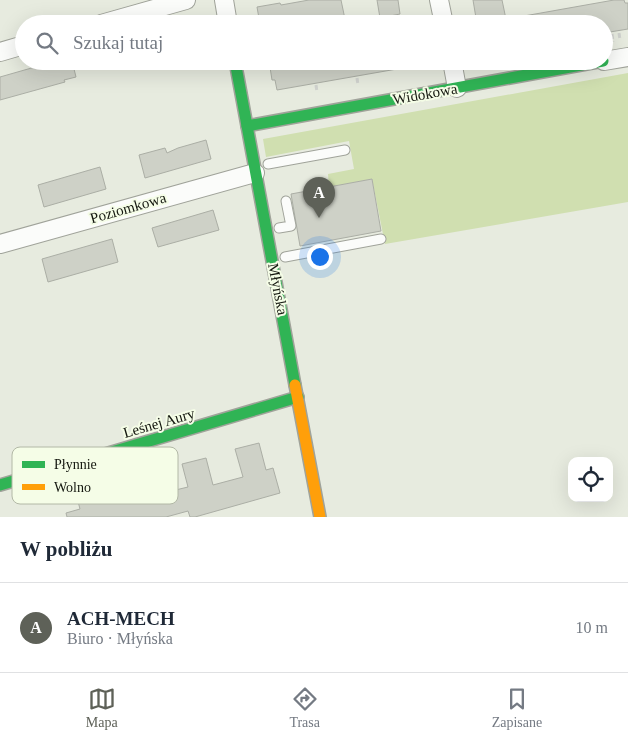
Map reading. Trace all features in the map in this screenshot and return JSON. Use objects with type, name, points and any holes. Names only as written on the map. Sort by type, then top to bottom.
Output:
[{"type":"street","points":[[133,15],[186,0]]},
{"type":"street","points":[[224,0],[226,15]]},
{"type":"street","points":[[439,0],[442,15]]},
{"type":"street","points":[[0,52],[15,48]]},
{"type":"street","name":"Widokowa","points":[[613,60],[628,57]]},
{"type":"street","name":"Młyńska","points":[[237,70],[247,126],[262,169],[298,397],[320,517]]},
{"type":"street","points":[[454,70],[457,88]]},
{"type":"street","name":"Widokowa","points":[[247,126],[555,70]]},
{"type":"street","name":"Poziomkowa","points":[[0,244],[262,169]]},
{"type":"street","name":"Leśnej Aury","points":[[129,447],[298,397]]},
{"type":"street","name":"Leśnej Aury","points":[[0,485],[12,481]]},
{"type":"lane","points":[[262,169],[345,150]]},
{"type":"lane","points":[[280,228],[291,226],[286,201]]},
{"type":"lane","points":[[285,257],[381,239]]},
{"type":"green space","points":[[628,73],[628,202],[385,244],[372,179],[329,187],[328,174],[354,169],[349,141],[266,157],[263,139]]},
{"type":"building","points":[[309,0],[341,0],[344,15],[258,15],[257,7],[280,3],[281,5]]},
{"type":"building","points":[[377,0],[398,0],[400,14],[380,15]]},
{"type":"building","points":[[473,0],[502,0],[505,15],[476,15]]},
{"type":"building","points":[[614,0],[624,0],[625,3],[628,3],[628,29],[613,32],[613,15],[530,15]]},
{"type":"building","points":[[24,70],[74,70],[76,77],[64,80],[65,82],[0,100],[0,77]]},
{"type":"building","points":[[270,70],[391,70],[277,90],[275,80],[272,80]]},
{"type":"building","points":[[206,140],[211,159],[145,178],[139,155],[165,148],[167,153]]},
{"type":"building","points":[[100,167],[106,189],[44,207],[38,185]]},
{"type":"building","points":[[372,179],[381,231],[300,246],[291,194]]},
{"type":"building","points":[[213,210],[219,230],[158,247],[152,228]]},
{"type":"building","points":[[112,239],[118,262],[48,282],[42,259]]},
{"type":"building","points":[[259,443],[266,470],[273,468],[280,493],[195,517],[190,517],[188,511],[166,517],[67,517],[66,513],[80,509],[79,504],[178,504],[178,489],[188,487],[182,464],[206,458],[213,485],[243,477],[235,449]]},
{"type":"traffic: fast","points":[[237,70],[295,385]]},
{"type":"traffic: fast","points":[[247,126],[554,70]]},
{"type":"traffic: fast","points":[[129,447],[298,397]]},
{"type":"traffic: fast","points":[[0,485],[12,481]]},
{"type":"traffic: slow","points":[[295,385],[320,517]]},
{"type":"place","name":"ACH-MECH","points":[[319,218]]}]
